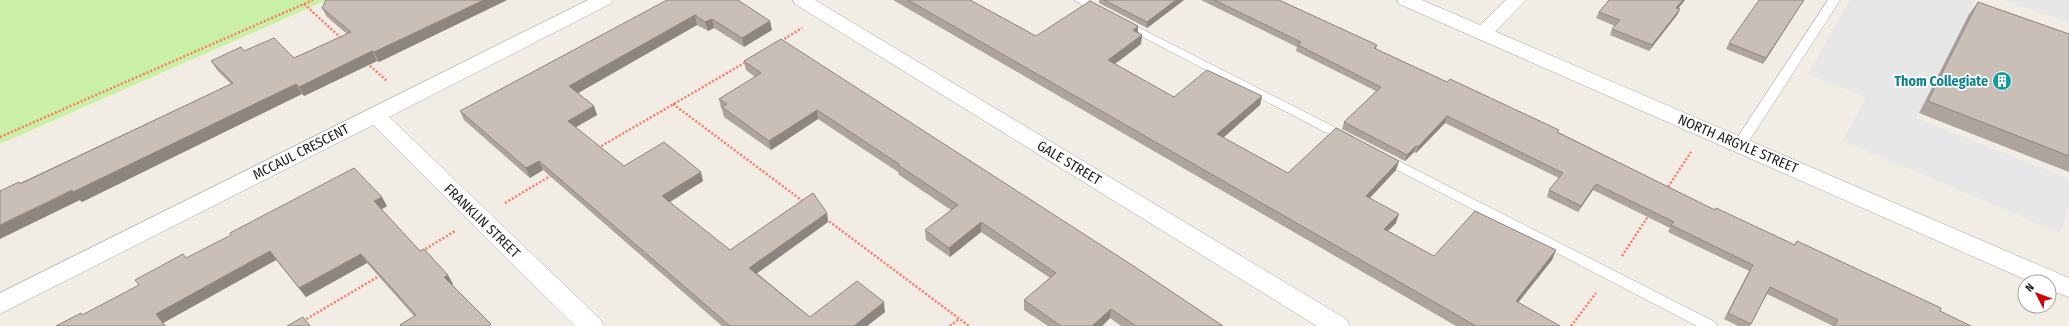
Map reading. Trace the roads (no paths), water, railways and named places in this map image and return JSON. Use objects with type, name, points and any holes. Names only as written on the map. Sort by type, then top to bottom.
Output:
[{"type":"street","name":"MCCAUL CRESCENT","points":[[0,304],[603,0]]},
{"type":"street","name":"GALE STREET","points":[[802,0],[1336,326]]},
{"type":"street","name":"NORTH ARGYLE STREET","points":[[1406,0],[2069,288]]},
{"type":"street","points":[[1483,34],[1517,0]]},
{"type":"street","name":"FRANKLIN STREET","points":[[375,115],[478,218],[591,326]]},
{"type":"lane","points":[[1080,0],[1710,326]]},
{"type":"lane","points":[[1740,144],[1834,0]]},
{"type":"place","name":"Thom Collegiate","points":[[2002,81]]}]
